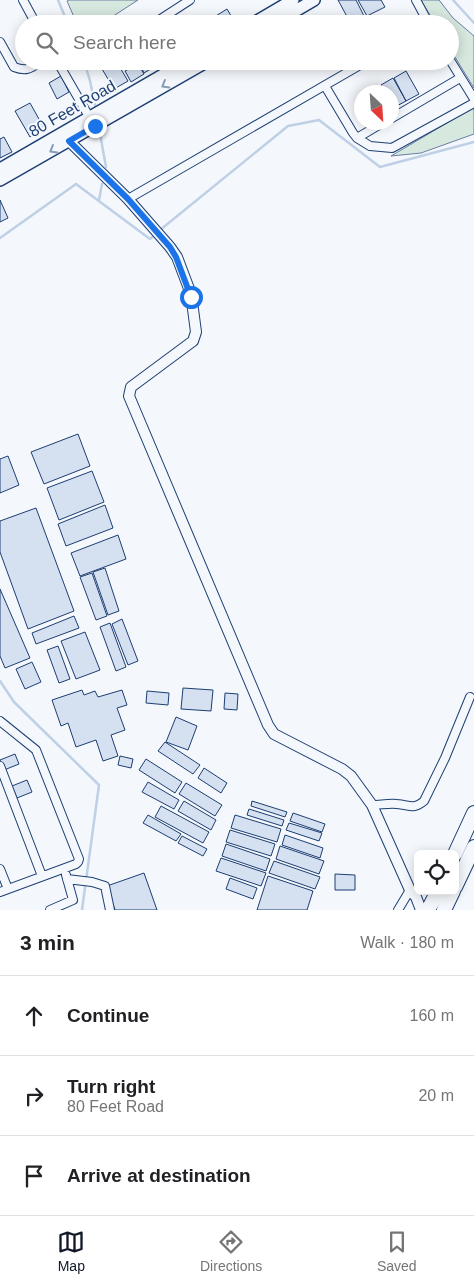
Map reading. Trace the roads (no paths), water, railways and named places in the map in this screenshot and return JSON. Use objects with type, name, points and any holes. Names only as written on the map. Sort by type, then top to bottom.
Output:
[{"type":"highway","points":[[457,850],[474,813]]},
{"type":"highway","points":[[459,879],[474,847]]},
{"type":"highway","points":[[428,910],[436,895]]},
{"type":"highway","points":[[444,910],[451,895]]},
{"type":"main road","points":[[263,15],[276,4],[293,0]]},
{"type":"main road","points":[[288,15],[314,0]]},
{"type":"main road","name":"80 Feet Road","points":[[0,180],[69,141],[92,122],[173,70]]},
{"type":"main road","name":"80 Feet Road","points":[[0,169],[191,70]]},
{"type":"street","points":[[23,0],[31,15]]},
{"type":"street","points":[[167,15],[190,0]]},
{"type":"street","points":[[416,0],[424,15]]},
{"type":"street","points":[[0,42],[15,67]]},
{"type":"street","points":[[62,70],[92,122]]},
{"type":"street","points":[[128,199],[352,70]]},
{"type":"street","points":[[325,86],[357,138],[370,146],[392,148],[474,101],[456,70]]},
{"type":"street","points":[[399,114],[460,78]]},
{"type":"street","points":[[357,138],[370,130]]},
{"type":"street","points":[[69,141],[128,199],[162,236],[176,257],[191,294],[196,335],[193,341],[131,387],[129,396],[270,729],[274,734],[347,772],[372,805],[421,910]]},
{"type":"street","points":[[372,805],[397,804],[413,807],[418,806],[424,801],[445,758],[470,697]]},
{"type":"street","points":[[0,721],[37,752],[79,859],[76,864],[4,890],[0,869]]},
{"type":"street","points":[[0,766],[42,876]]},
{"type":"street","points":[[50,910],[73,900],[64,868]]},
{"type":"street","points":[[67,879],[92,882],[105,886],[110,910]]},
{"type":"street","points":[[398,910],[413,894]]},
{"type":"waterway","points":[[58,0],[64,15]]},
{"type":"waterway","points":[[453,0],[474,23]]},
{"type":"waterway","points":[[87,70],[95,105]]},
{"type":"waterway","points":[[160,230],[288,126],[319,120],[380,167],[474,142]]},
{"type":"waterway","points":[[99,128],[106,167]]},
{"type":"waterway","points":[[0,238],[76,184],[150,239],[156,234]]},
{"type":"waterway","points":[[99,200],[102,184]]},
{"type":"waterway","points":[[0,681],[14,702],[99,785],[82,910]]}]
